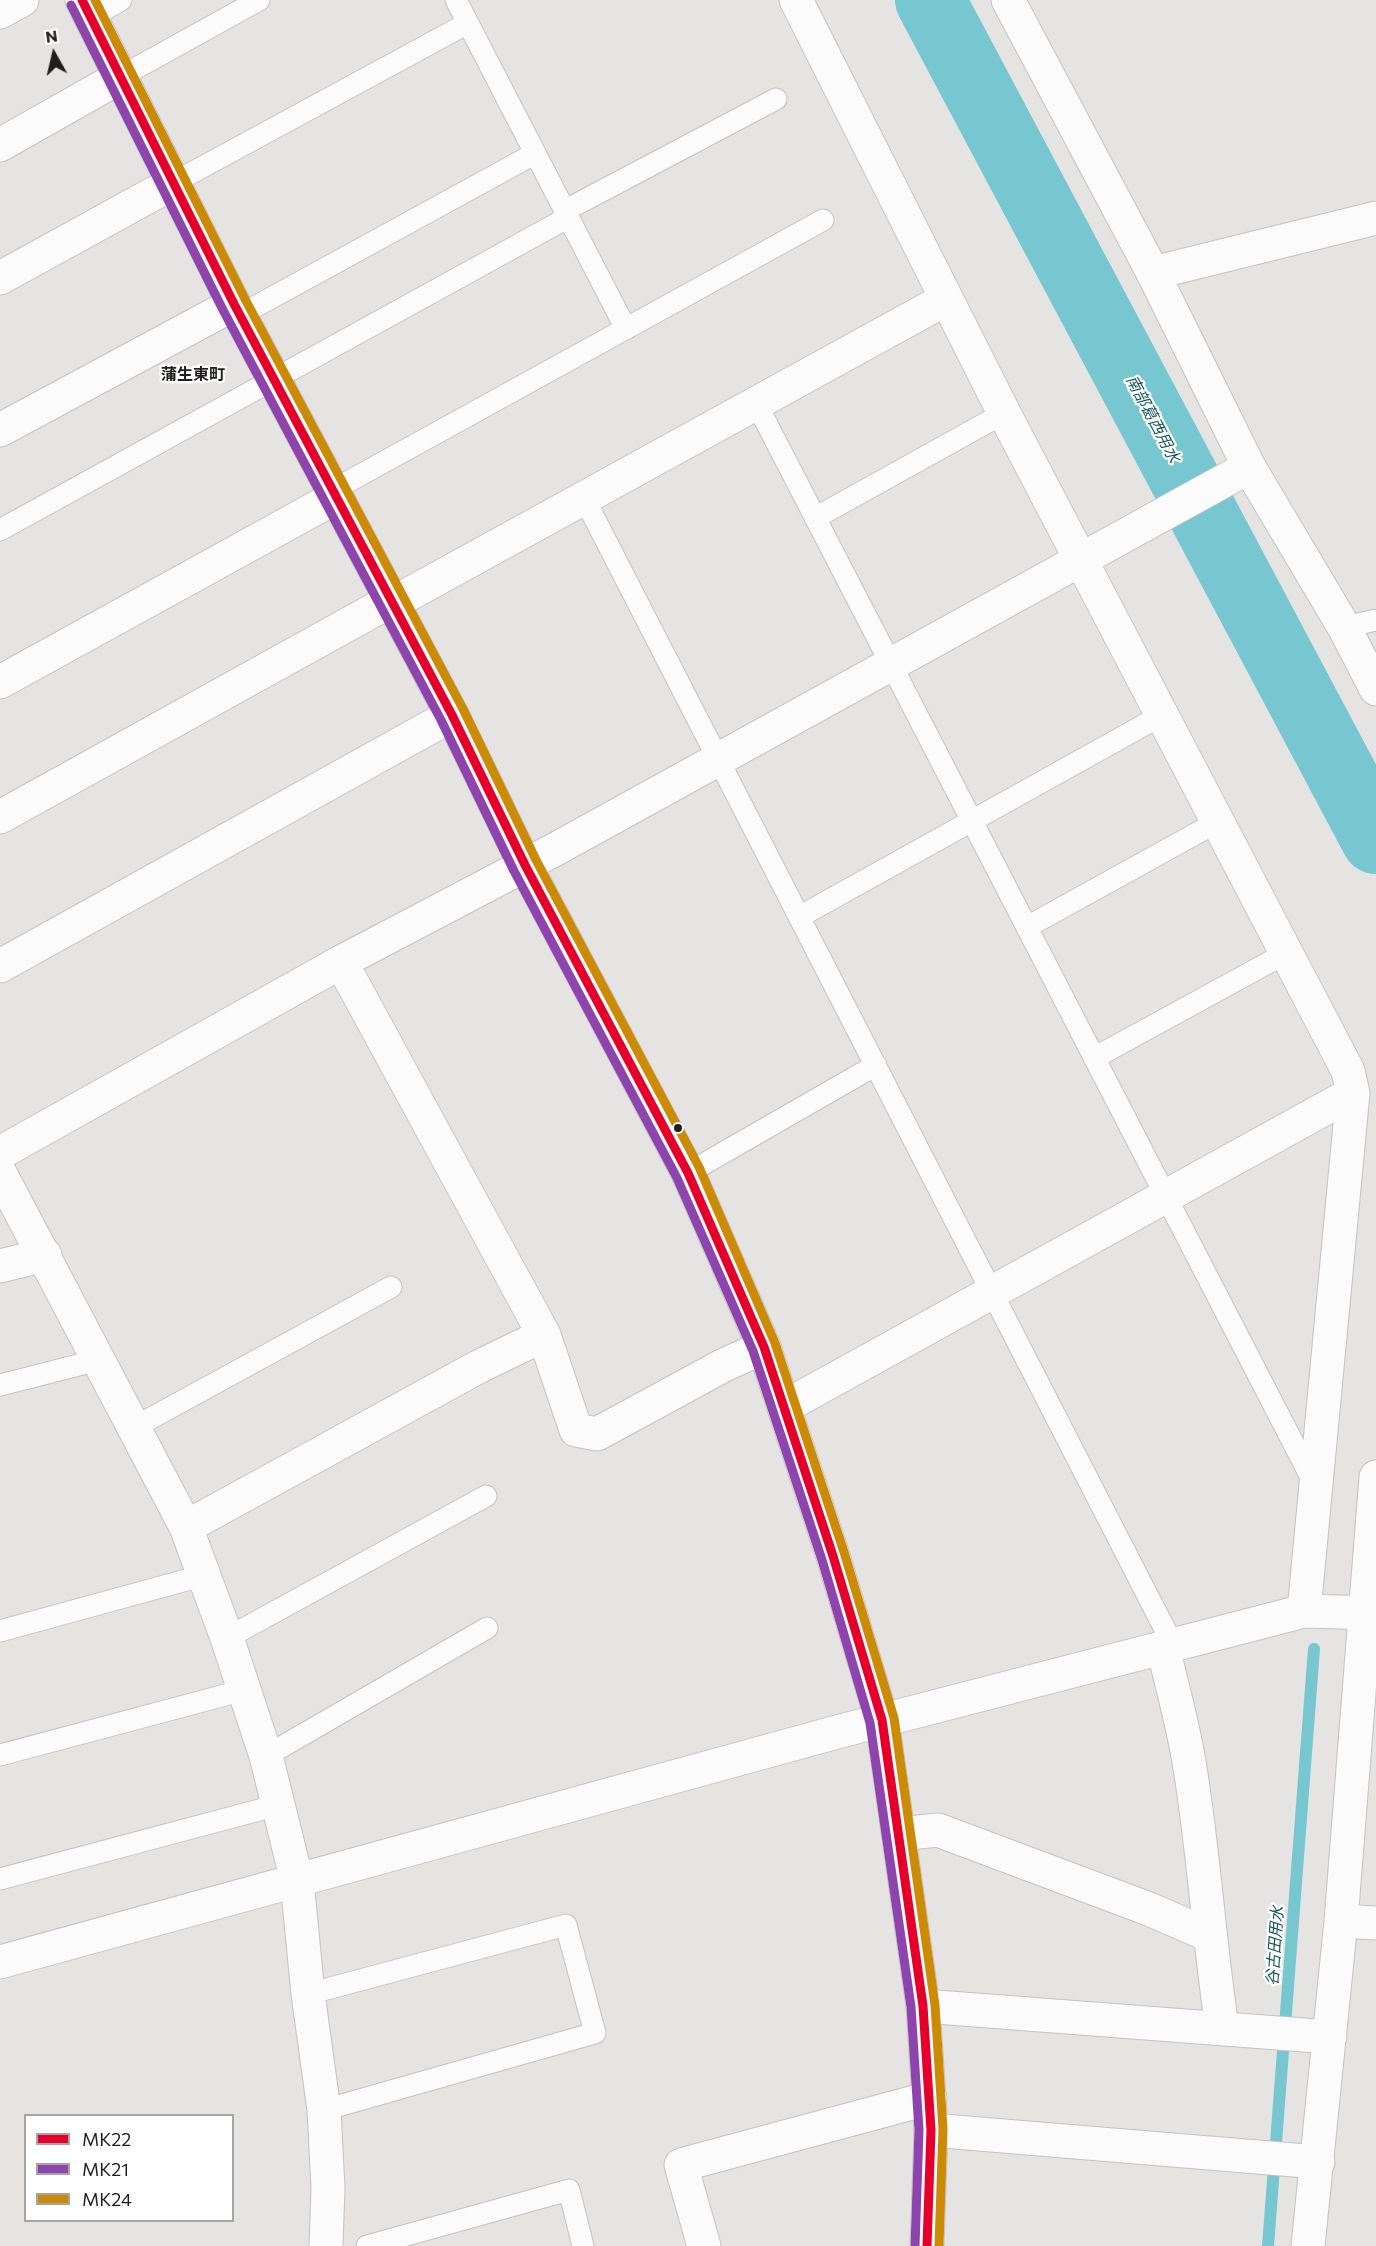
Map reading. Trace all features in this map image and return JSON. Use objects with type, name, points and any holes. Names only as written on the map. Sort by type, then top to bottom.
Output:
[{"type":"street","points":[[0,12],[22,0]]},
{"type":"street","points":[[796,0],[1004,413],[1348,1071],[1353,1093],[1304,1611]]},
{"type":"street","points":[[1008,0],[1153,273],[1240,473],[1344,627],[1376,689]]},
{"type":"street","points":[[86,8],[237,309],[452,715],[525,865],[688,1173],[764,1347],[786,1407],[882,1720],[923,2006],[931,2130],[927,2246]]},
{"type":"street","points":[[0,145],[120,77]]},
{"type":"street","points":[[0,278],[173,183]]},
{"type":"street","points":[[1153,273],[1376,218]]},
{"type":"street","points":[[0,817],[946,298]]},
{"type":"street","points":[[0,430],[237,309]]},
{"type":"street","points":[[0,1153],[341,962],[525,865],[717,757],[1240,473]]},
{"type":"street","points":[[0,682],[335,493]]},
{"type":"street","points":[[0,966],[452,715]]},
{"type":"street","points":[[341,962],[544,1335],[576,1430],[597,1434],[724,1365],[764,1347]]},
{"type":"street","points":[[786,1407],[1165,1195],[1353,1093]]},
{"type":"street","points":[[0,1173],[45,1254],[186,1527],[201,1576],[227,1638],[266,1756],[297,1881],[308,1994],[324,2110],[328,2188],[326,2246]]},
{"type":"street","points":[[0,1266],[45,1254]]},
{"type":"street","points":[[186,1527],[478,1367],[544,1335]]},
{"type":"street","points":[[1308,2246],[1341,1921],[1364,1762],[1376,1477]]},
{"type":"street","points":[[0,1962],[882,1720],[1304,1611],[1370,1612]]},
{"type":"street","points":[[1168,1646],[1190,1765],[1207,1887],[1209,1935],[1222,2027]]},
{"type":"street","points":[[899,1834],[939,1830],[1149,1909],[1209,1935]]},
{"type":"street","points":[[1341,1921],[1376,1923]]},
{"type":"street","points":[[923,2006],[1330,2037]]},
{"type":"street","points":[[704,2246],[681,2165],[930,2098]]},
{"type":"street","points":[[931,2130],[1318,2162]]},
{"type":"lane","points":[[86,8],[121,0]]},
{"type":"lane","points":[[120,77],[259,0]]},
{"type":"lane","points":[[456,0],[626,329]]},
{"type":"lane","points":[[173,183],[468,23]]},
{"type":"lane","points":[[0,530],[776,99]]},
{"type":"lane","points":[[237,309],[534,154]]},
{"type":"lane","points":[[335,493],[823,220]]},
{"type":"lane","points":[[756,403],[1317,1489]]},
{"type":"lane","points":[[815,518],[1004,413]]},
{"type":"lane","points":[[584,498],[992,1292],[1168,1646]]},
{"type":"lane","points":[[1344,627],[1376,620]]},
{"type":"lane","points":[[800,917],[1162,714]]},
{"type":"lane","points":[[1027,927],[1217,822]]},
{"type":"lane","points":[[1094,1058],[1287,952]]},
{"type":"lane","points":[[688,1173],[876,1065]]},
{"type":"lane","points":[[134,1428],[391,1287]]},
{"type":"lane","points":[[0,1385],[98,1360]]},
{"type":"lane","points":[[227,1638],[486,1496]]},
{"type":"lane","points":[[0,1631],[201,1576]]},
{"type":"lane","points":[[266,1756],[487,1628]]},
{"type":"lane","points":[[0,1755],[244,1690]]},
{"type":"lane","points":[[0,1879],[278,1805]]},
{"type":"lane","points":[[308,1994],[566,1925],[595,2033],[324,2110]]},
{"type":"lane","points":[[368,2246],[569,2190],[584,2246]]},
{"type":"waterway","name":"南部葛西用水","points":[[930,0],[1376,839]]},
{"type":"waterway","name":"谷古田用水","points":[[1268,2246],[1314,1649]]},
{"type":"transit line","name":"MK22","points":[[82,0],[234,304],[452,715],[525,865],[688,1173],[764,1347],[833,1556],[882,1720],[923,2006],[931,2130],[927,2246]]},
{"type":"transit line","name":"MK24","points":[[95,0],[245,299],[463,709],[536,860],[699,1167],[775,1343],[844,1552],[894,1718],[935,2005],[943,2129],[939,2246]]},
{"type":"transit line","name":"MK21","points":[[71,5],[223,310],[441,720],[514,871],[677,1178],[753,1351],[822,1560],[870,1723],[911,2007],[919,2130],[915,2246]]},
{"type":"district","name":"蒲生東町","points":[[193,375]]}]
